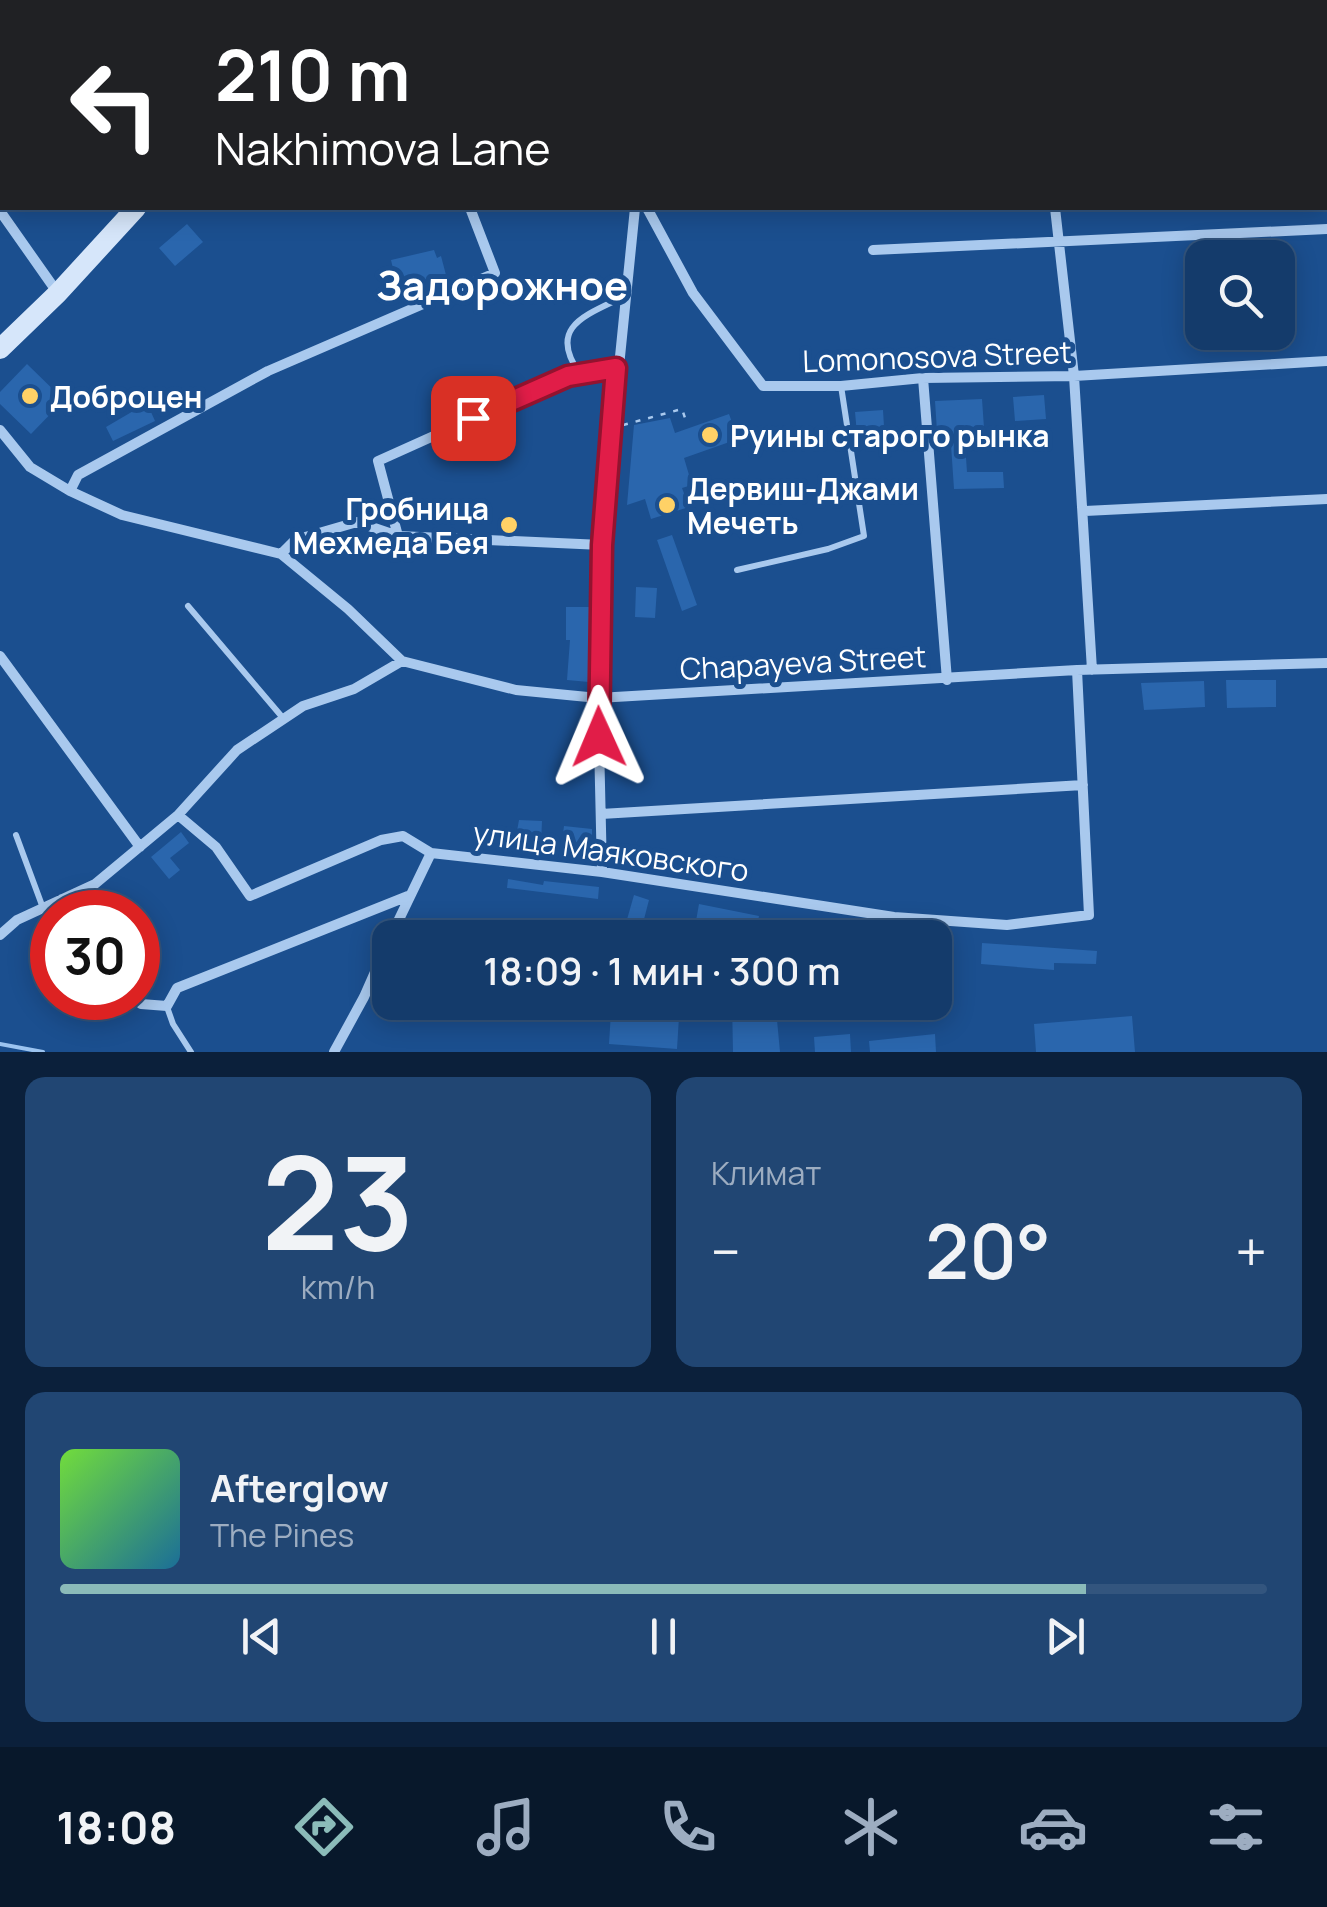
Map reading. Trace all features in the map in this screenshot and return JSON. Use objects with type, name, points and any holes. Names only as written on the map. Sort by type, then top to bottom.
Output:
[{"type":"main road","points":[[0,349],[134,210]]},
{"type":"street","points":[[70,492],[78,475],[268,371],[495,274],[471,210]]},
{"type":"street","points":[[602,872],[598,698],[602,545],[634,210]]},
{"type":"street","name":"Lomonosova Street","points":[[648,210],[693,294],[763,386],[842,386],[922,378],[1074,376],[1327,362]]},
{"type":"street","points":[[1055,210],[1085,511],[1092,670]]},
{"type":"street","points":[[0,212],[58,293]]},
{"type":"street","points":[[873,250],[1327,229]]},
{"type":"street","points":[[398,536],[378,461],[568,376],[616,368]]},
{"type":"street","points":[[922,378],[947,680]]},
{"type":"street","name":"Chapayeva Street","points":[[0,430],[30,466],[70,492],[122,515],[281,554],[348,609],[402,661],[516,690],[598,698],[1077,670],[1327,663]]},
{"type":"street","points":[[1085,511],[1327,499]]},
{"type":"street","points":[[281,554],[295,540],[357,522],[398,536],[602,545]]},
{"type":"street","points":[[0,656],[140,847]]},
{"type":"street","points":[[82,890],[95,884],[178,815],[238,750],[303,706],[354,689],[402,661]]},
{"type":"street","points":[[601,814],[1083,784],[1077,670]]},
{"type":"street","name":"улица Маяковского","points":[[178,815],[216,847],[250,896],[381,840],[403,836],[430,853],[602,872],[894,917],[1007,925],[1090,914],[1083,784]]},
{"type":"street","points":[[398,920],[430,853]]},
{"type":"street","points":[[160,1005],[167,1006],[177,988],[408,896]]},
{"type":"street","points":[[0,935],[30,914]]},
{"type":"street","points":[[334,1052],[372,979]]},
{"type":"lane","points":[[580,374],[568,357],[570,328],[588,314],[625,296]]},
{"type":"lane","points":[[738,570],[828,550],[864,536],[842,386]]},
{"type":"lane","points":[[188,606],[284,719]]},
{"type":"lane","points":[[16,836],[36,890]]},
{"type":"lane","points":[[167,1006],[173,1024],[191,1052]]},
{"type":"path","points":[[612,428],[682,409],[686,424]]},
{"type":"building","points":[[187,224],[203,242],[175,266],[159,248]]},
{"type":"building","points":[[434,250],[437,258],[441,256],[446,275],[397,286],[391,260]]},
{"type":"building","name":"Доброцен","points":[[27,364],[64,400],[31,434],[0,404],[0,392]]},
{"type":"building","points":[[1044,395],[1046,419],[1015,421],[1013,397]]},
{"type":"building","points":[[982,399],[984,428],[964,429],[967,472],[1003,472],[1004,488],[954,489],[950,430],[937,431],[935,401]]},
{"type":"building","points":[[147,403],[155,421],[113,441],[106,427]]},
{"type":"building","points":[[883,410],[885,443],[858,445],[855,412]]},
{"type":"building","points":[[729,414],[738,439],[684,458],[692,485],[682,488],[689,507],[651,519],[645,499],[627,505],[634,425],[670,418],[675,433]]},
{"type":"building","points":[[672,535],[697,605],[682,611],[657,540]]},
{"type":"building","points":[[636,587],[657,588],[655,618],[635,617]]},
{"type":"building","points":[[566,607],[591,607],[589,682],[567,680],[570,640],[566,640]]},
{"type":"building","points":[[1226,680],[1276,680],[1276,707],[1227,708]]},
{"type":"building","points":[[1204,681],[1205,707],[1144,710],[1141,683]]},
{"type":"building","points":[[519,820],[542,821],[541,844],[515,842]]},
{"type":"building","points":[[564,826],[592,829],[592,852],[561,849]]},
{"type":"building","points":[[181,832],[189,843],[170,858],[180,870],[169,879],[151,857]]},
{"type":"building","points":[[508,879],[599,887],[598,899],[507,888]]},
{"type":"building","points":[[634,895],[649,900],[644,920],[627,920]]},
{"type":"building","points":[[699,904],[759,916],[758,920],[696,920]]},
{"type":"building","points":[[982,943],[1097,951],[1096,964],[1054,963],[1054,970],[981,964]]},
{"type":"building","points":[[1132,1016],[1135,1052],[1036,1052],[1034,1024]]},
{"type":"building","points":[[610,1020],[679,1020],[677,1049],[609,1044]]},
{"type":"building","points":[[732,1020],[777,1020],[780,1052],[733,1052]]},
{"type":"building","points":[[850,1034],[851,1052],[815,1052],[814,1037]]},
{"type":"building","points":[[935,1034],[936,1052],[870,1052],[869,1041]]},
{"type":"waterway","points":[[0,1044],[43,1052]]},
{"type":"place","name":"Доброцен","points":[[30,396]]},
{"type":"place","name":"Руины старого рынка","points":[[710,435]]},
{"type":"place","name":"Дервиш-Джами Мечеть","points":[[667,505]]},
{"type":"place","name":"Гробница Мехмеда Бея","points":[[509,525]]},
{"type":"district","name":"Задорожное","points":[[502,284]]},
{"type":"route","points":[[473,418],[568,376],[616,368],[602,545],[599,737]]}]
